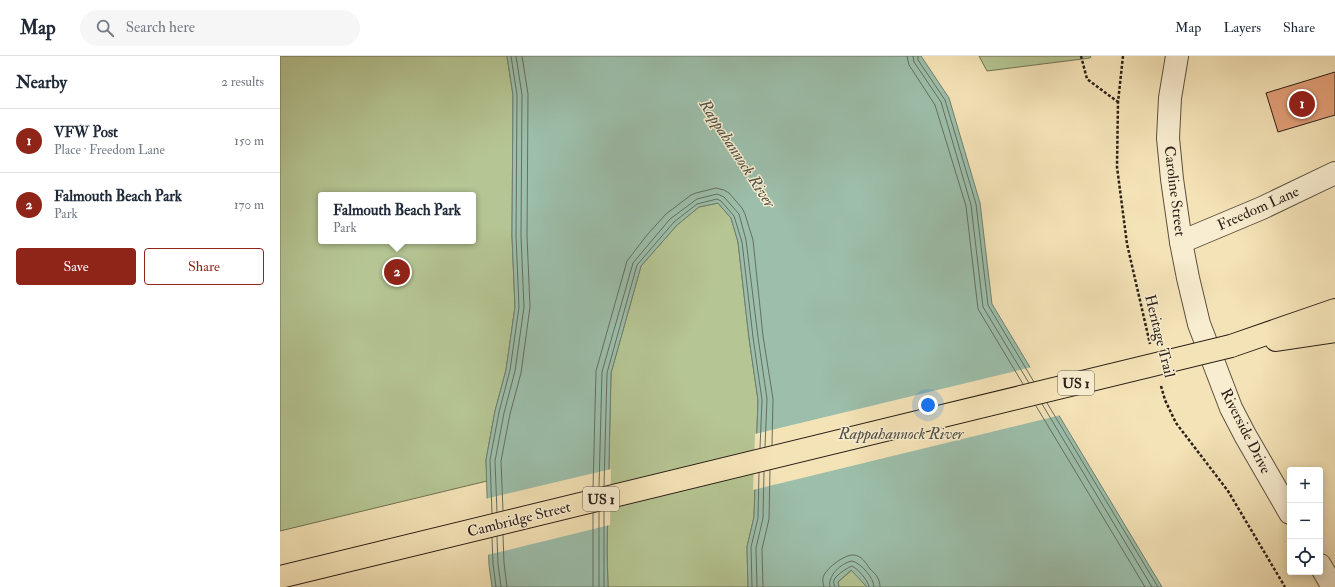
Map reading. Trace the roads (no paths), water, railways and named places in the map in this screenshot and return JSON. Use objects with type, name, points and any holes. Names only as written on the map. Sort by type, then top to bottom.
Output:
[{"type":"main road","name":"US 1","points":[[1231,346],[1335,310]]},
{"type":"main road","name":"US 1","points":[[1231,346],[1335,331]]},
{"type":"main road","name":"Cambridge Street","points":[[280,576],[1231,346]]},
{"type":"street","name":"Caroline Street","points":[[1177,56],[1170,98],[1168,138],[1172,179],[1182,242],[1188,278],[1199,324]]},
{"type":"street","name":"Freedom Lane","points":[[1182,242],[1262,208],[1335,173]]},
{"type":"street","name":"Riverside Drive","points":[[1199,324],[1231,408],[1287,508]]},
{"type":"street","points":[[1323,570],[1332,587]]},
{"type":"water","name":"Rappahannock River","points":[[507,56],[921,56],[949,98],[980,203],[992,304],[1162,587],[867,587],[851,570],[838,582],[839,587],[748,587],[747,547],[754,517],[758,400],[738,242],[731,218],[718,203],[699,207],[677,225],[641,266],[611,373],[607,550],[608,587],[492,587],[489,565],[486,460],[495,411],[506,370],[515,307],[512,236],[513,95]]},
{"type":"place","name":"VFW Post","points":[[1302,104]]},
{"type":"place","name":"Falmouth Beach Park","points":[[397,272]]}]
